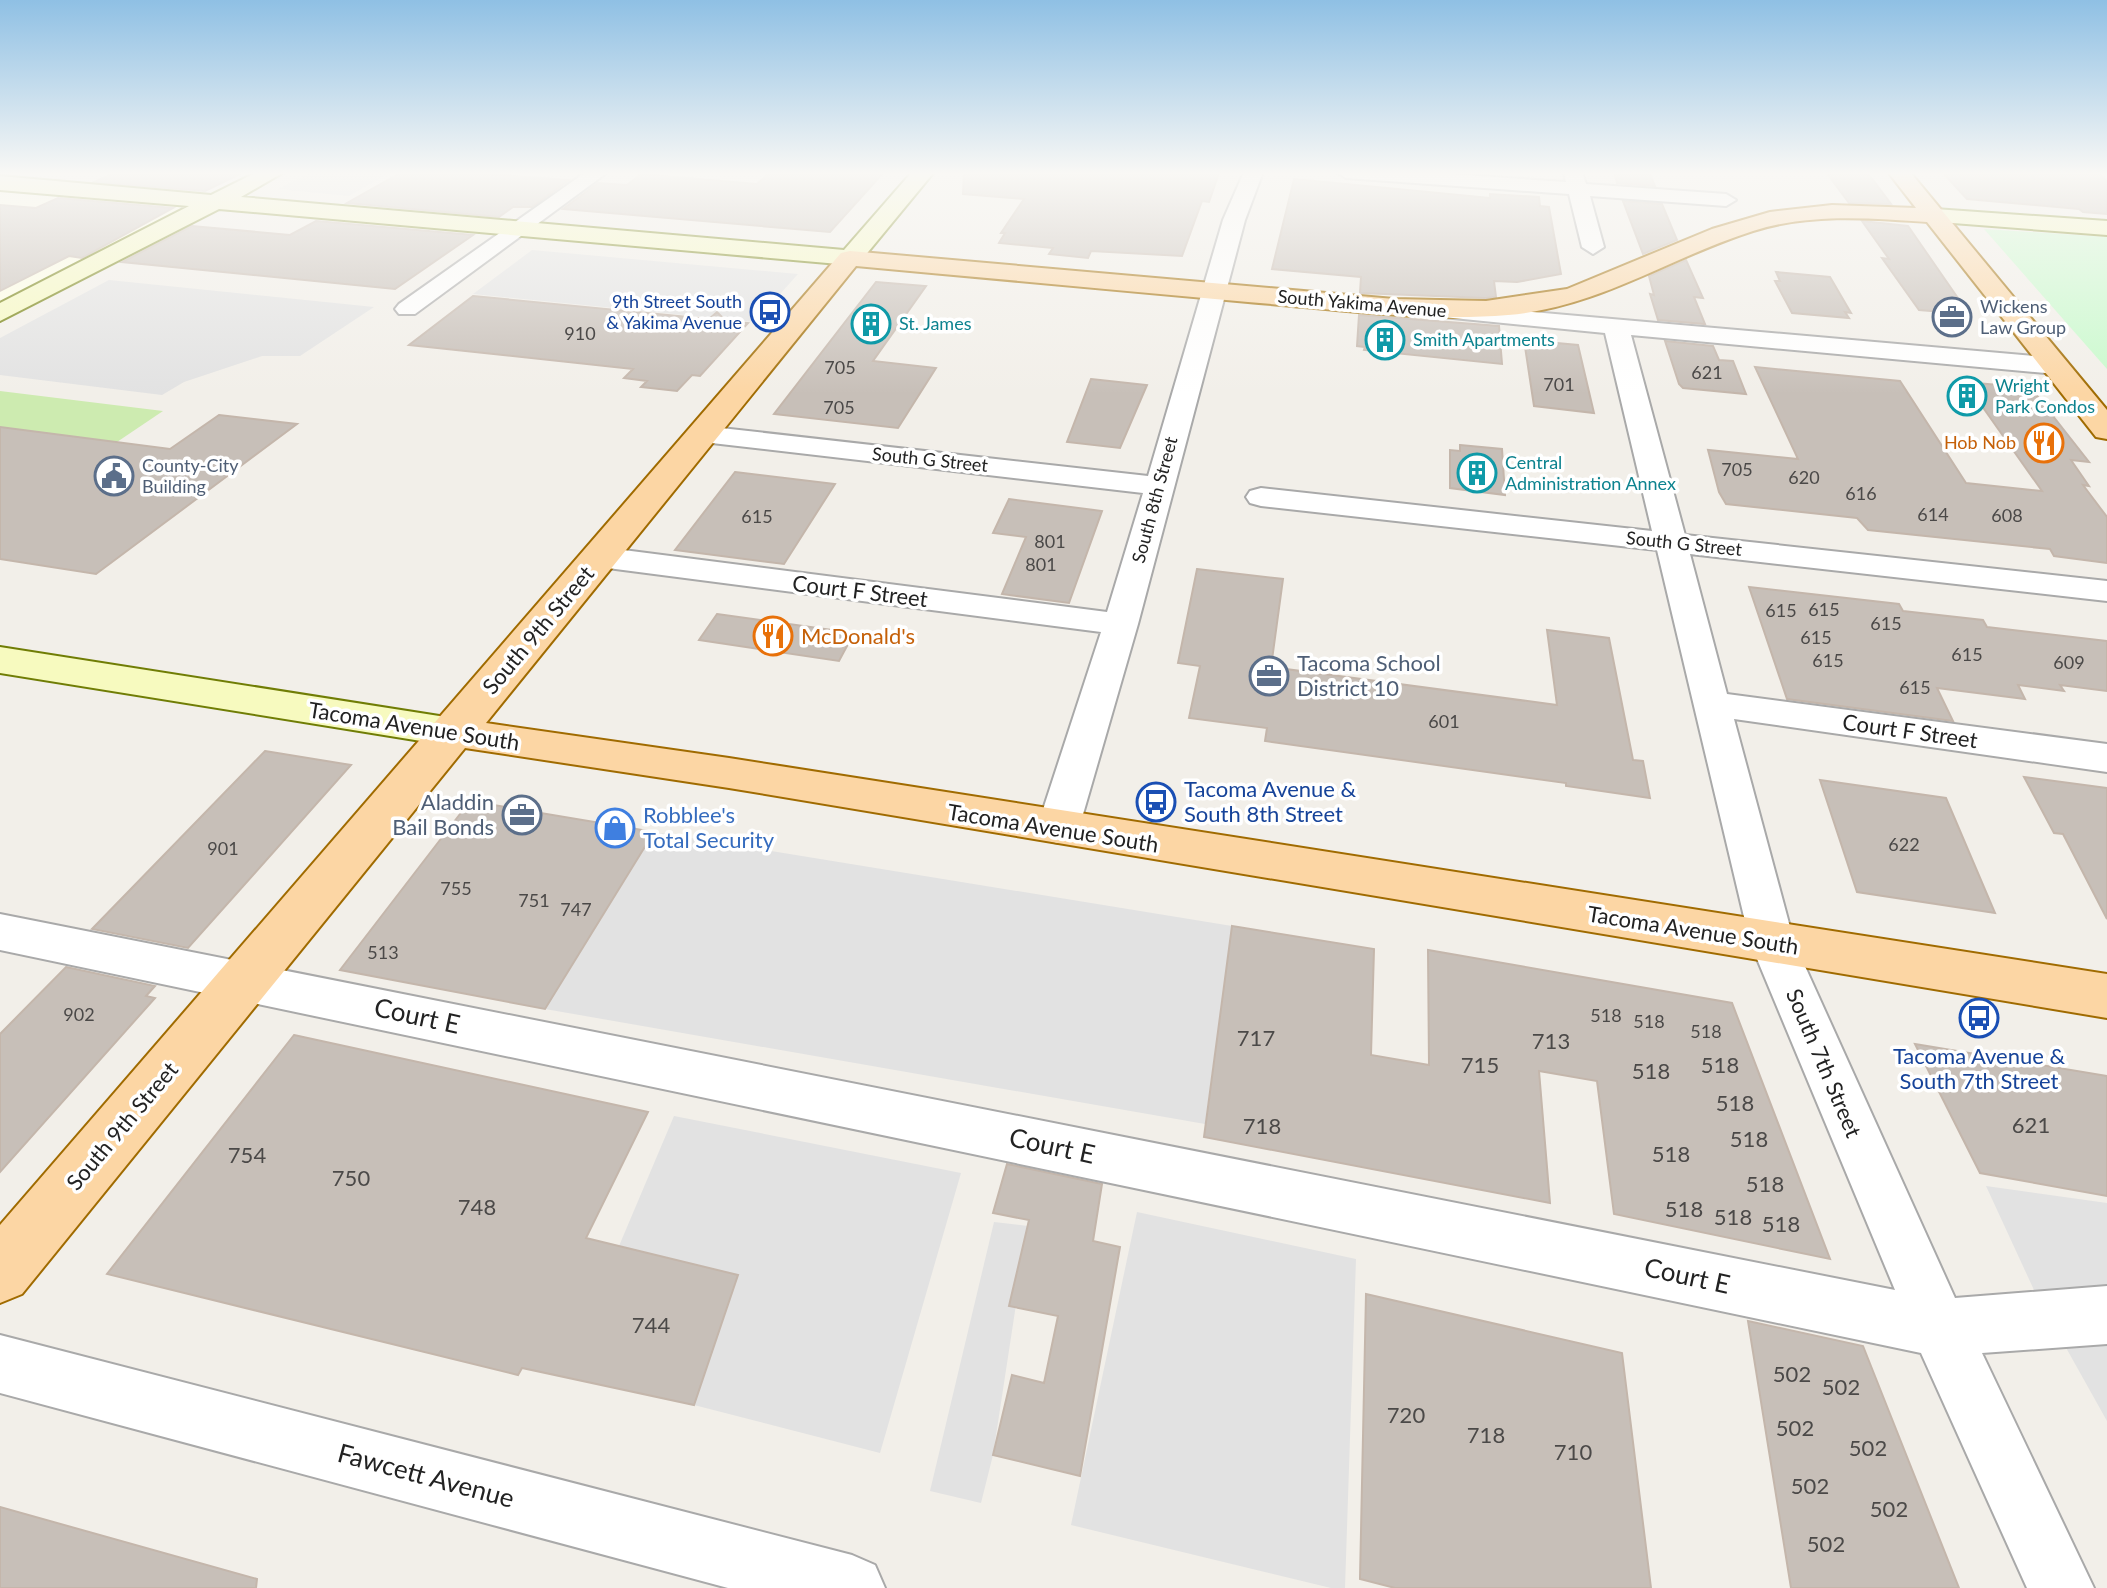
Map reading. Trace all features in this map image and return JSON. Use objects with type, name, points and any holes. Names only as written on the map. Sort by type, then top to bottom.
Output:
[{"type":"main road","points":[[0,313],[129,246]]},
{"type":"main road","name":"South Yakima Avenue","points":[[713,246],[1394,307]]},
{"type":"main road","name":"South 9th Street","points":[[0,1272],[860,246]]},
{"type":"main road","points":[[1394,307],[1477,309],[1556,300],[1596,288],[1698,246]]},
{"type":"main road","points":[[1959,246],[2107,430]]},
{"type":"main road","name":"Tacoma Avenue South","points":[[0,660],[729,773],[2107,996]]},
{"type":"street","points":[[407,309],[493,246]]},
{"type":"street","name":"South 8th Street","points":[[1058,828],[1121,624],[1227,246]]},
{"type":"street","name":"South Yakima Avenue","points":[[1394,307],[2056,366]]},
{"type":"street","name":"South 7th Street","points":[[1616,326],[1772,942],[1939,1328],[2061,1588]]},
{"type":"street","name":"South G Street","points":[[703,434],[1158,486]]},
{"type":"street","name":"South G Street","points":[[1261,497],[2107,591]]},
{"type":"street","name":"Court F Street","points":[[600,557],[1121,624]]},
{"type":"street","name":"Court F Street","points":[[1713,704],[2107,758]]},
{"type":"street","name":"Court E","points":[[0,932],[1939,1328],[2107,1315]]},
{"type":"street","name":"Fawcett Avenue","points":[[0,1364],[852,1588]]},
{"type":"shaded area","points":[[0,246],[129,246],[0,313]]},
{"type":"shaded area","points":[[532,250],[798,274],[755,322],[473,294]]},
{"type":"shaded area","points":[[109,280],[374,307],[300,356],[262,356],[184,382],[162,395],[0,375],[0,338]]},
{"type":"shaded area","points":[[654,832],[1232,926],[1205,1124],[545,1009]]},
{"type":"shaded area","points":[[674,1116],[961,1173],[880,1453],[694,1405],[738,1276],[619,1246]]},
{"type":"shaded area","points":[[1986,1186],[2107,1203],[2107,1290],[2034,1290]]},
{"type":"shaded area","points":[[1137,1212],[1356,1259],[1345,1588],[1331,1588],[1071,1525]]},
{"type":"shaded area","points":[[994,1222],[1028,1226],[993,1455],[981,1503],[930,1491]]},
{"type":"shaded area","points":[[2107,1334],[2107,1421],[2060,1337]]},
{"type":"green space","points":[[1999,246],[2107,246],[2107,369]]},
{"type":"green space","points":[[0,391],[163,411],[117,442],[0,427]]},
{"type":"building","points":[[0,246],[104,246],[82,258],[69,256],[0,291]]},
{"type":"building","points":[[153,246],[457,246],[395,289],[122,262]]},
{"type":"building","points":[[1033,246],[1186,246],[1182,256],[1091,251],[1088,258],[1049,254],[1053,248]]},
{"type":"building","points":[[1278,246],[1556,246],[1561,274],[1517,282],[1494,281],[1496,297],[1486,298],[1360,293],[1361,277],[1272,269]]},
{"type":"building","points":[[1640,246],[1662,246],[1643,254]]},
{"type":"building","points":[[1880,246],[1922,246],[1969,314],[1919,310],[1882,258],[1889,259]]},
{"type":"building","points":[[1686,260],[1703,298],[1694,297],[1705,324],[1658,320],[1650,294],[1654,295],[1649,276]]},
{"type":"building","points":[[1776,272],[1830,277],[1851,313],[1845,312],[1849,318],[1792,313],[1775,281],[1780,281]]},
{"type":"building","points":[[876,282],[926,286],[873,361],[936,368],[898,428],[774,414]]},
{"type":"building","points":[[473,296],[709,319],[717,312],[726,321],[748,323],[700,376],[692,375],[677,391],[641,387],[647,381],[624,378],[633,369],[409,345]]},
{"type":"building","points":[[1359,315],[1499,326],[1502,364],[1364,350],[1365,347],[1357,346]]},
{"type":"building","points":[[1524,340],[1578,345],[1594,413],[1534,406]]},
{"type":"building","points":[[1665,341],[1713,346],[1719,360],[1733,361],[1746,394],[1683,388]]},
{"type":"building","points":[[1755,367],[1900,381],[1966,483],[2042,491],[1965,382],[2031,388],[2089,462],[2071,460],[2089,486],[2083,485],[2107,517],[2107,563],[2054,556],[2050,549],[1868,530],[1857,518],[1726,504],[1719,492],[1708,450],[1798,459]]},
{"type":"building","points":[[1091,379],[1147,385],[1120,448],[1067,442]]},
{"type":"building","name":"County-City Building","points":[[219,415],[297,424],[96,574],[0,559],[0,427],[170,449]]},
{"type":"building","name":"Central Administration Annex","points":[[1460,445],[1502,449],[1505,495],[1450,488],[1450,450],[1460,451]]},
{"type":"building","points":[[735,472],[835,484],[784,564],[675,550]]},
{"type":"building","points":[[1009,499],[1102,511],[1069,603],[1002,594],[1026,537],[993,533]]},
{"type":"building","name":"Tacoma School District 10","points":[[1197,569],[1283,579],[1271,667],[1557,705],[1547,630],[1609,638],[1633,760],[1643,761],[1650,798],[1566,786],[1566,783],[1265,741],[1267,728],[1189,718],[1200,666],[1178,663]]},
{"type":"building","points":[[1749,587],[1899,604],[1903,611],[1983,620],[1987,627],[2107,641],[2107,691],[2060,685],[2064,691],[2018,685],[2025,699],[1937,688],[1953,721],[1787,699]]},
{"type":"building","name":"McDonald's","points":[[717,614],[854,633],[839,661],[699,640]]},
{"type":"building","points":[[265,751],[351,765],[188,948],[92,929]]},
{"type":"building","points":[[2024,777],[2107,788],[2107,919],[2063,834],[2054,833]]},
{"type":"building","points":[[1820,780],[1946,798],[1995,913],[1857,892]]},
{"type":"building","points":[[470,801],[654,832],[545,1009],[340,970]]},
{"type":"building","points":[[1232,926],[1374,949],[1371,1055],[1429,1065],[1428,950],[1732,1003],[1830,1259],[1614,1214],[1597,1081],[1539,1071],[1550,1203],[1204,1137]]},
{"type":"building","points":[[66,967],[155,986],[146,996],[155,998],[0,1172],[0,1034]]},
{"type":"building","points":[[294,1035],[648,1112],[586,1238],[738,1275],[694,1405],[522,1368],[518,1375],[107,1274]]},
{"type":"building","points":[[1915,1044],[2107,1076],[2107,1196],[1980,1173]]},
{"type":"building","points":[[1007,1164],[1102,1184],[1093,1241],[1120,1247],[1080,1476],[993,1455],[1012,1375],[1044,1383],[1058,1316],[1009,1306],[1029,1220],[993,1213]]},
{"type":"building","points":[[1366,1294],[1622,1353],[1651,1588],[1395,1588],[1360,1579]]},
{"type":"building","points":[[1748,1321],[1863,1346],[1959,1588],[1791,1588]]},
{"type":"building","points":[[0,1507],[257,1579],[256,1588],[0,1588]]},
{"type":"place","name":"9th Street South & Yakima Avenue","points":[[770,312]]},
{"type":"place","name":"Wickens Law Group","points":[[1952,317]]},
{"type":"place","name":"St. James","points":[[871,324]]},
{"type":"place","name":"Smith Apartments","points":[[1385,340]]},
{"type":"place","name":"Wright Park Condos","points":[[1967,396]]},
{"type":"place","name":"Hob Nob","points":[[2044,443]]},
{"type":"place","name":"Central Administration Annex","points":[[1477,473]]},
{"type":"place","name":"County-City Building","points":[[114,476]]},
{"type":"place","name":"McDonald's","points":[[773,636]]},
{"type":"place","name":"Tacoma School District 10","points":[[1269,676]]},
{"type":"place","name":"Tacoma Avenue & South 8th Street","points":[[1156,802]]},
{"type":"place","name":"Aladdin Bail Bonds","points":[[522,815]]},
{"type":"place","name":"Robblee's Total Security","points":[[615,828]]},
{"type":"place","name":"Tacoma Avenue & South 7th Street","points":[[1979,1018]]}]
